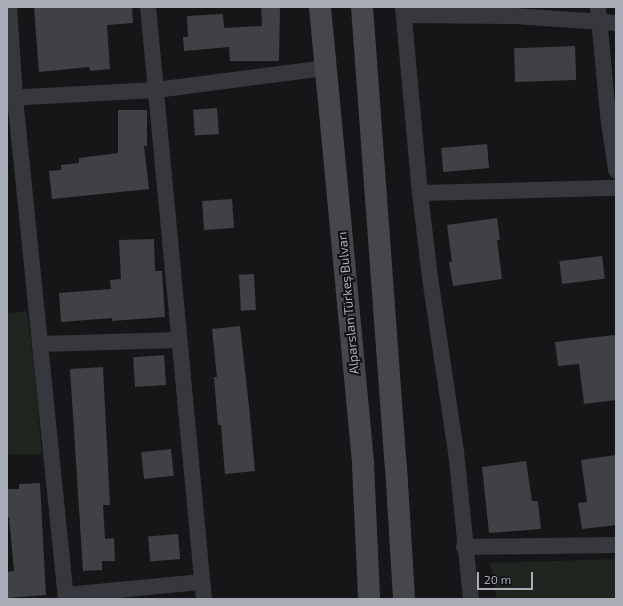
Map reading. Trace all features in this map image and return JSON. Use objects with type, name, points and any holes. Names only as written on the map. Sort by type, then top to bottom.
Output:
[{"type":"main road","name":"Alparslan Türkeş Bulvarı","points":[[320,7],[363,465],[369,599]]},
{"type":"main road","points":[[362,7],[396,467],[404,599]]},
{"type":"street","points":[[9,7],[11,98],[40,344],[66,597],[202,582]]},
{"type":"street","points":[[148,7],[204,599]]},
{"type":"street","points":[[471,599],[464,547],[456,451],[430,278],[420,193],[403,11],[515,16],[598,14],[616,23]]},
{"type":"street","points":[[598,14],[608,114],[616,170]]},
{"type":"street","points":[[11,98],[156,90],[325,68]]},
{"type":"street","points":[[420,193],[616,188]]},
{"type":"street","points":[[40,344],[179,340]]},
{"type":"street","points":[[464,547],[616,545]]},
{"type":"shaded area","points":[[27,311],[35,374],[42,455],[7,454],[7,313]]},
{"type":"shaded area","points":[[616,559],[616,599],[497,599],[490,563]]},
{"type":"building","points":[[34,7],[132,7],[133,23],[107,25],[110,69],[90,71],[89,67],[39,72]]},
{"type":"building","points":[[261,7],[280,7],[279,61],[230,61],[229,47],[184,51],[183,37],[188,37],[187,16],[223,14],[224,28],[262,26]]},
{"type":"building","points":[[575,46],[576,80],[515,82],[514,48]]},
{"type":"building","points":[[217,108],[219,134],[195,136],[193,110]]},
{"type":"building","points":[[118,110],[147,110],[147,146],[144,146],[149,189],[52,199],[49,171],[61,170],[61,165],[79,163],[79,158],[118,153]]},
{"type":"building","points":[[487,144],[489,168],[443,172],[441,148]]},
{"type":"building","points":[[232,199],[234,228],[204,230],[202,201]]},
{"type":"building","points":[[497,218],[500,240],[497,240],[502,279],[453,286],[449,262],[452,262],[447,225]]},
{"type":"building","points":[[154,239],[155,271],[162,271],[165,317],[112,321],[112,318],[61,322],[59,293],[111,289],[110,280],[121,279],[119,240]]},
{"type":"building","points":[[602,256],[605,279],[562,284],[559,261]]},
{"type":"building","points":[[254,274],[256,310],[241,311],[239,275]]},
{"type":"building","points":[[240,326],[255,471],[225,474],[221,425],[218,425],[214,377],[217,377],[212,329]]},
{"type":"building","points":[[615,335],[616,400],[584,404],[579,364],[558,366],[555,342]]},
{"type":"building","points":[[164,355],[166,385],[135,387],[133,357]]},
{"type":"building","points":[[103,367],[110,505],[103,505],[105,539],[114,538],[115,561],[102,561],[102,570],[83,571],[70,369]]},
{"type":"building","points":[[171,449],[174,476],[144,479],[141,452]]},
{"type":"building","points":[[616,455],[616,525],[582,529],[578,503],[587,502],[581,460]]},
{"type":"building","points":[[526,461],[532,501],[538,501],[541,529],[489,533],[482,467]]},
{"type":"building","points":[[40,483],[46,595],[7,598],[7,572],[14,571],[8,517],[7,489],[19,489],[19,484]]},
{"type":"building","points":[[178,534],[180,559],[150,562],[148,537]]}]
